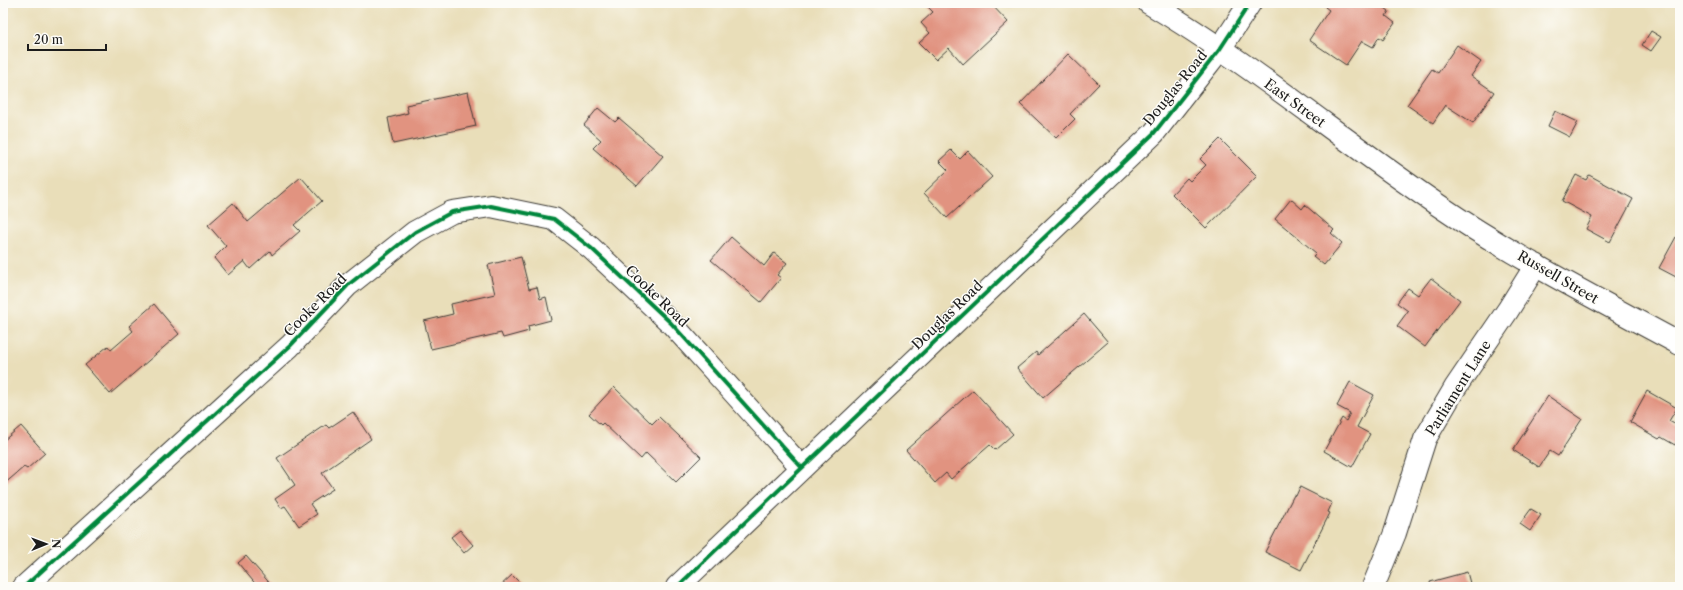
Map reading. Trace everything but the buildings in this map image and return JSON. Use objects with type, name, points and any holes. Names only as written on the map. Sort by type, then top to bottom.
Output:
[{"type":"street","name":"East Street","points":[[1149,3],[1193,29],[1439,206]]},
{"type":"street","name":"Douglas Road","points":[[677,587],[1154,133],[1220,49],[1250,3]]},
{"type":"street","name":"Cooke Road","points":[[24,587],[290,346],[348,285],[415,232],[452,212],[491,206],[554,219],[590,248],[671,324],[802,468]]},
{"type":"street","name":"Russell Street","points":[[1439,206],[1536,264],[1680,344]]},
{"type":"street","name":"Parliament Lane","points":[[1373,587],[1395,533],[1425,439],[1455,388],[1508,310],[1536,264]]},
{"type":"cycle path","points":[[677,587],[1154,133],[1220,49],[1250,3]]},
{"type":"cycle path","points":[[24,587],[290,346],[348,285],[415,232],[452,212],[491,206],[554,219],[591,248],[671,323],[802,468]]}]
